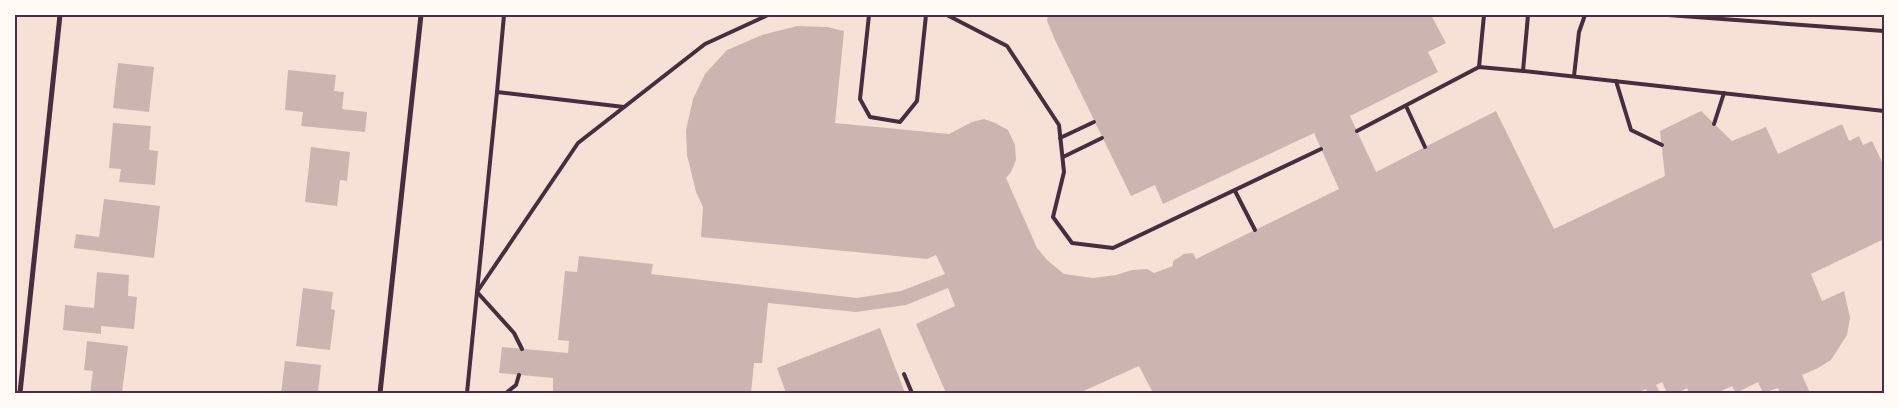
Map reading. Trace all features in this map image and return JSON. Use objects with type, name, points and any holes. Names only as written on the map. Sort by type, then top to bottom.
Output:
[{"type":"street","points":[[20,393],[60,15]]},
{"type":"street","points":[[380,393],[421,15]]},
{"type":"lane","points":[[467,393],[504,15]]},
{"type":"lane","points":[[477,292],[578,143],[705,44],[768,15]]},
{"type":"lane","points":[[868,15],[860,99],[870,118],[900,122],[916,101],[926,15]]},
{"type":"lane","points":[[948,15],[1008,46],[1059,125],[1064,172],[1053,217],[1072,244],[1113,248],[1321,149]]},
{"type":"lane","points":[[1479,68],[1484,15]]},
{"type":"lane","points":[[1523,71],[1528,15]]},
{"type":"lane","points":[[1574,76],[1579,32],[1585,15]]},
{"type":"lane","points":[[1668,15],[1884,31]]},
{"type":"lane","points":[[1357,131],[1479,68],[1574,76],[1884,111]]},
{"type":"lane","points":[[1616,81],[1631,130],[1662,145]]},
{"type":"lane","points":[[497,92],[624,107]]},
{"type":"lane","points":[[1714,124],[1724,93]]},
{"type":"lane","points":[[1406,106],[1425,147]]},
{"type":"lane","points":[[1060,138],[1094,122]]},
{"type":"lane","points":[[1063,157],[1102,138]]},
{"type":"lane","points":[[1234,191],[1255,230]]},
{"type":"lane","points":[[477,292],[514,333],[522,349]]},
{"type":"lane","points":[[904,374],[912,393]]},
{"type":"lane","points":[[506,393],[516,385],[519,375]]},
{"type":"building","points":[[1048,15],[1431,15],[1446,43],[1428,52],[1438,72],[1350,116],[1376,172],[1496,111],[1554,229],[1665,176],[1660,131],[1701,111],[1732,141],[1766,127],[1778,154],[1842,124],[1849,141],[1859,136],[1863,145],[1872,141],[1884,166],[1884,239],[1811,274],[1822,301],[1844,291],[1850,318],[1847,335],[1831,360],[1802,375],[1810,393],[1780,393],[1778,388],[1763,393],[1758,382],[1736,393],[1732,386],[1717,393],[1689,393],[1687,388],[1678,393],[1667,393],[1662,382],[1656,385],[1660,393],[1648,393],[1646,389],[1637,393],[1153,393],[1139,366],[1079,393],[946,393],[916,324],[955,306],[948,288],[906,305],[856,312],[768,303],[762,363],[754,363],[751,393],[553,393],[553,378],[499,373],[502,347],[568,353],[569,341],[558,340],[565,271],[577,272],[579,256],[653,264],[651,274],[857,298],[901,291],[945,274],[936,255],[927,259],[701,237],[703,207],[696,192],[687,155],[686,130],[693,99],[705,74],[727,50],[762,35],[797,26],[827,27],[844,31],[835,123],[949,134],[972,122],[984,119],[1008,130],[1015,145],[1016,160],[1006,178],[1037,248],[1047,260],[1064,274],[1093,278],[1116,275],[1132,270],[1147,269],[1154,273],[1173,266],[1173,261],[1184,254],[1193,253],[1196,259],[1339,189],[1314,133],[1163,204],[1155,185],[1131,196],[1055,40],[1047,21]]},
{"type":"building","points":[[118,63],[154,67],[149,112],[113,108]]},
{"type":"building","points":[[288,70],[336,75],[334,91],[344,92],[342,109],[367,112],[365,132],[301,126],[303,112],[285,110]]},
{"type":"building","points":[[113,123],[151,126],[149,150],[158,151],[155,185],[119,182],[121,169],[109,168]]},
{"type":"building","points":[[311,147],[350,152],[347,181],[340,180],[337,206],[305,202]]},
{"type":"building","points":[[104,199],[160,206],[154,258],[74,248],[76,234],[99,237]]},
{"type":"building","points":[[97,272],[129,275],[128,296],[137,297],[134,329],[101,326],[101,334],[63,330],[65,305],[94,308]]},
{"type":"building","points":[[303,288],[333,292],[331,309],[335,310],[330,350],[296,346]]},
{"type":"building","points":[[880,328],[905,393],[786,393],[777,368]]},
{"type":"building","points":[[87,341],[128,346],[122,393],[90,393],[93,371],[84,370]]},
{"type":"building","points":[[285,361],[321,365],[318,393],[281,393]]}]
